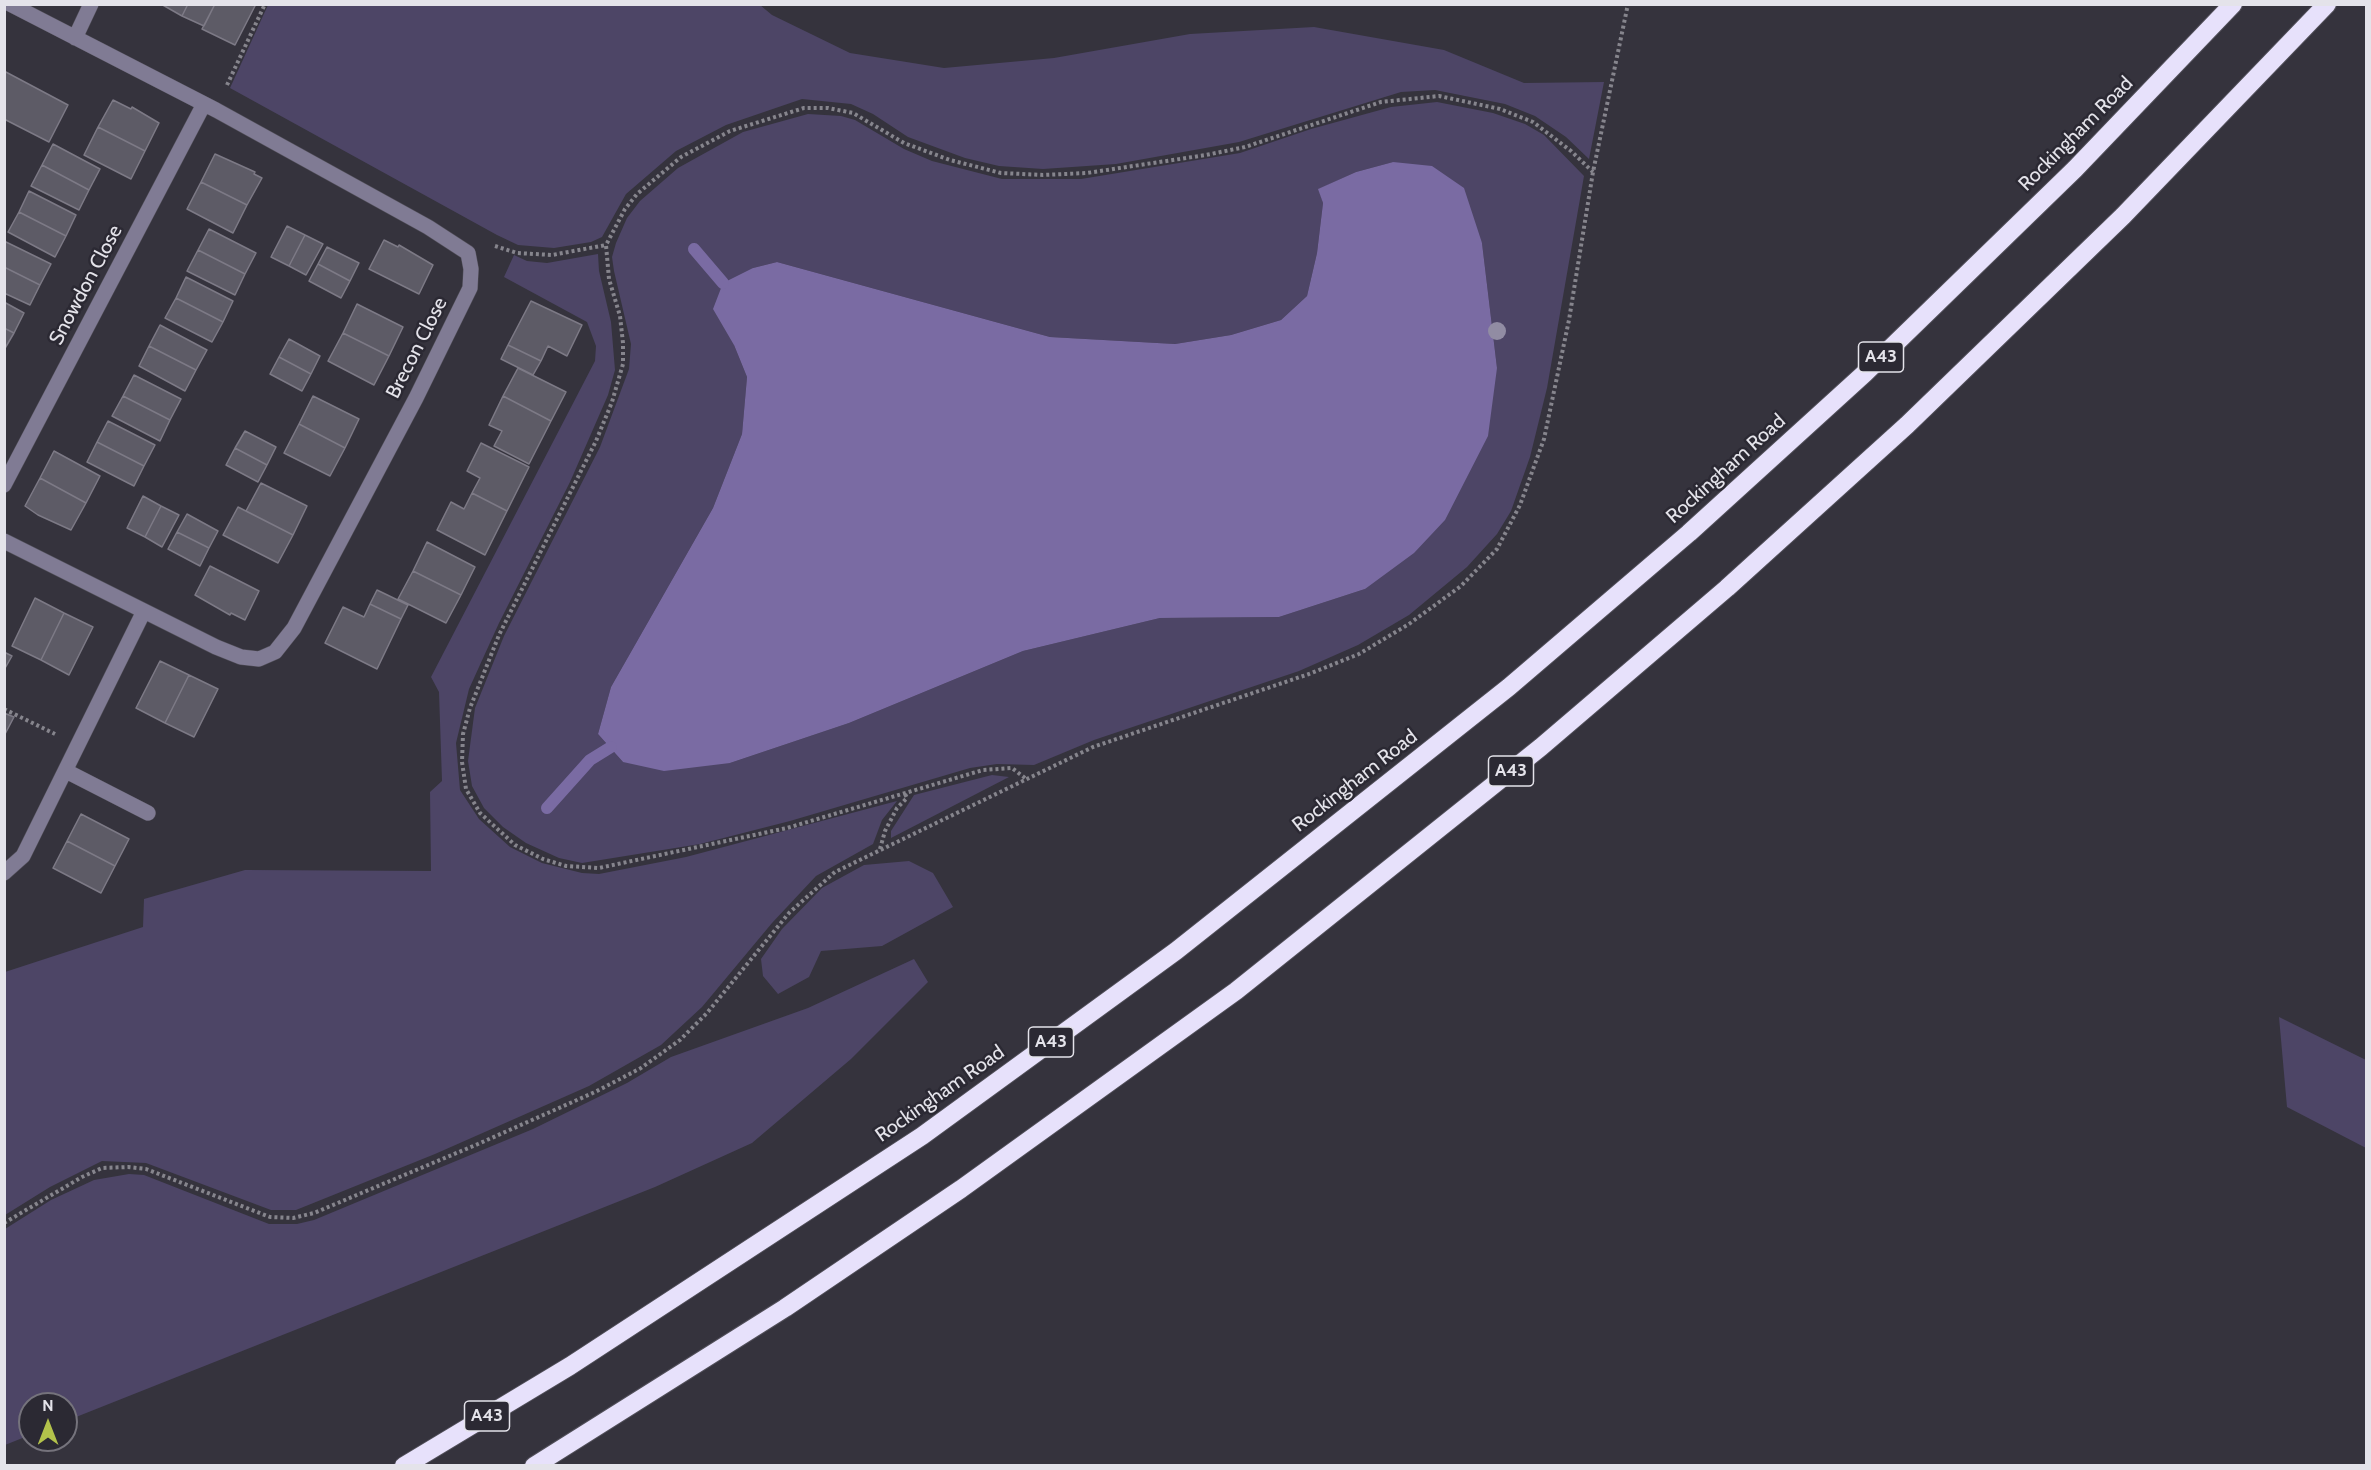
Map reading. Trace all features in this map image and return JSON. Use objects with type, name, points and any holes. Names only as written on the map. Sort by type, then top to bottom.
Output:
[{"type":"highway","name":"Rockingham Road","points":[[404,1466],[580,1360],[922,1136],[1176,951],[1509,687],[1689,533],[1865,373],[2075,169],[2233,4]]},
{"type":"highway","name":"A43","points":[[534,1466],[785,1308],[961,1189],[1236,991],[1541,747],[1727,588],[1907,425],[2123,216],[2326,4]]},
{"type":"street","points":[[10,4],[335,174],[468,253]]},
{"type":"street","points":[[75,38],[91,4]]},
{"type":"street","name":"Snowdon Close","points":[[4,486],[210,107]]},
{"type":"street","name":"Brecon Close","points":[[4,541],[241,657],[259,659],[275,652],[294,628],[470,288],[468,253]]},
{"type":"street","points":[[4,873],[23,856],[144,611]]},
{"type":"street","points":[[66,771],[148,813]]},
{"type":"path","points":[[210,107],[265,4]]},
{"type":"path","points":[[4,1223],[82,1177],[102,1168],[128,1167],[146,1169],[270,1217],[292,1218],[314,1213],[467,1148],[595,1092],[641,1068],[680,1040],[707,1012],[789,913],[836,872],[880,849],[928,829],[1025,778],[1094,747],[1309,674],[1359,654],[1409,624],[1461,586],[1497,549],[1521,505],[1544,439],[1569,320],[1593,172],[1628,4]]},
{"type":"path","points":[[1025,778],[1012,768],[983,770],[787,828],[599,868],[566,866],[543,859],[515,845],[480,813],[466,789],[462,762],[463,734],[478,684],[498,635],[596,441],[612,402],[623,364],[620,316],[609,279],[606,245],[625,208],[637,194],[681,157],[729,131],[804,108],[828,108],[853,113],[904,143],[950,160],[1000,173],[1043,175],[1088,173],[1206,155],[1245,147],[1381,102],[1439,96],[1500,109],[1533,122],[1571,151],[1593,172]]},
{"type":"path","points":[[468,253],[491,244],[517,253],[552,255],[580,252],[606,245]]},
{"type":"path","points":[[4,709],[78,746]]},
{"type":"path","points":[[880,849],[885,831],[897,808],[906,798],[904,792]]},
{"type":"shaded area","points":[[268,5],[760,5],[772,15],[850,53],[944,68],[1054,58],[1190,34],[1314,27],[1444,50],[1524,83],[1604,82],[1589,159],[1566,137],[1535,116],[1505,104],[1435,90],[1401,92],[1239,142],[1116,164],[1043,169],[999,166],[965,158],[908,137],[873,114],[851,104],[802,99],[726,125],[676,151],[626,194],[602,237],[591,242],[554,248],[518,245],[497,235],[230,88]]},
{"type":"shaded area","points":[[1437,102],[1493,113],[1525,124],[1544,135],[1584,176],[1547,388],[1530,457],[1511,511],[1497,534],[1467,567],[1409,615],[1358,645],[1299,671],[1094,740],[1034,765],[997,764],[970,768],[790,821],[700,844],[582,863],[559,858],[526,843],[503,827],[484,808],[472,786],[468,761],[475,708],[504,636],[600,447],[629,369],[631,344],[612,257],[616,243],[627,218],[640,201],[678,168],[743,132],[808,114],[841,116],[855,120],[904,149],[932,161],[1002,179],[1081,179],[1240,153],[1311,129],[1391,107]],"holes":[[[1393,162],[1482,243],[1497,368],[1365,589],[1279,617],[1160,618],[1023,651],[849,723],[730,763],[623,762],[598,734],[611,687],[713,508],[742,434],[747,377],[734,345],[753,268],[777,262],[1050,337],[1175,344],[1231,335],[1281,320],[1307,296],[1317,253],[1323,203],[1319,189],[1356,172]]]},
{"type":"shaded area","points":[[1393,162],[1432,166],[1464,188],[1482,243],[1497,368],[1488,436],[1445,520],[1414,553],[1365,589],[1279,617],[1160,618],[1023,651],[849,723],[730,763],[664,771],[623,762],[598,734],[611,687],[713,508],[742,434],[747,377],[734,345],[713,309],[723,283],[753,268],[777,262],[1050,337],[1175,344],[1231,335],[1281,320],[1307,296],[1317,253],[1323,203],[1318,189],[1356,172]]},
{"type":"shaded area","points":[[598,254],[599,271],[611,322],[615,370],[608,395],[570,482],[499,623],[469,689],[456,743],[460,790],[479,819],[510,847],[542,863],[582,873],[599,874],[686,857],[897,801],[882,820],[873,844],[816,876],[772,923],[702,1007],[661,1045],[589,1086],[435,1154],[296,1210],[271,1210],[146,1163],[102,1161],[50,1187],[5,1215],[5,972],[143,927],[144,899],[245,870],[431,871],[430,792],[442,781],[439,692],[431,677],[595,361],[596,346],[587,322],[504,277],[514,255],[527,261],[547,263]]},
{"type":"shaded area","points":[[992,775],[1009,777],[891,838],[891,831],[914,795]]},
{"type":"shaded area","points":[[909,861],[933,873],[953,907],[882,946],[821,951],[809,977],[778,994],[763,976],[761,959],[782,929],[822,888],[864,865]]},
{"type":"shaded area","points":[[914,959],[928,982],[851,1059],[752,1143],[655,1187],[78,1416],[78,1392],[18,1392],[18,1440],[5,1445],[5,1229],[51,1200],[94,1180],[129,1174],[144,1175],[269,1224],[297,1224],[314,1220],[533,1129],[627,1083],[671,1057],[808,1008]]},
{"type":"shaded area","points":[[2279,1017],[2366,1060],[2366,1148],[2287,1107]]},
{"type":"building","points":[[161,4],[188,4],[182,16]]},
{"type":"building","points":[[188,4],[215,4],[204,26],[182,16]]},
{"type":"building","points":[[215,4],[256,4],[235,45],[202,29]]},
{"type":"building","points":[[4,71],[68,105],[49,142],[4,119]]},
{"type":"building","points":[[113,100],[131,109],[132,107],[159,123],[145,151],[98,127]]},
{"type":"building","points":[[98,127],[145,151],[131,179],[84,155]]},
{"type":"building","points":[[53,144],[100,169],[89,190],[42,165]]},
{"type":"building","points":[[215,154],[255,172],[254,174],[262,178],[247,205],[201,182]]},
{"type":"building","points":[[42,165],[89,190],[79,210],[31,186]]},
{"type":"building","points":[[201,182],[247,205],[233,233],[187,209]]},
{"type":"building","points":[[29,191],[76,215],[66,236],[19,212]]},
{"type":"building","points":[[19,212],[66,236],[55,257],[8,232]]},
{"type":"building","points":[[287,226],[305,235],[289,266],[271,257]]},
{"type":"building","points":[[209,229],[256,253],[245,274],[198,250]]},
{"type":"building","points":[[305,235],[323,244],[306,275],[289,266]]},
{"type":"building","points":[[384,240],[398,247],[399,245],[433,265],[419,294],[369,269]]},
{"type":"building","points":[[4,241],[51,264],[40,285],[4,267]]},
{"type":"building","points":[[327,247],[359,263],[350,281],[318,264]]},
{"type":"building","points":[[198,250],[245,274],[235,295],[187,271]]},
{"type":"building","points":[[318,264],[350,281],[341,298],[309,281]]},
{"type":"building","points":[[4,267],[40,285],[30,305],[4,293]]},
{"type":"building","points":[[186,277],[233,301],[223,322],[176,298]]},
{"type":"building","points":[[176,298],[223,322],[212,342],[165,318]]},
{"type":"building","points":[[531,301],[582,325],[567,356],[548,346],[541,361],[508,345]]},
{"type":"building","points":[[4,302],[24,313],[14,333],[4,328]]},
{"type":"building","points":[[357,304],[403,327],[389,356],[343,333]]},
{"type":"building","points":[[160,325],[207,350],[196,370],[149,346]]},
{"type":"building","points":[[4,328],[14,333],[4,350]]},
{"type":"building","points":[[343,333],[389,356],[374,385],[328,361]]},
{"type":"building","points":[[289,339],[320,356],[311,374],[279,357]]},
{"type":"building","points":[[508,345],[541,361],[533,375],[501,359]]},
{"type":"building","points":[[149,346],[196,370],[185,391],[139,366]]},
{"type":"building","points":[[279,357],[311,374],[302,391],[270,374]]},
{"type":"building","points":[[518,368],[566,392],[551,421],[503,396]]},
{"type":"building","points":[[134,375],[181,399],[170,420],[123,396]]},
{"type":"building","points":[[123,396],[170,420],[160,441],[112,416]]},
{"type":"building","points":[[313,396],[359,419],[345,448],[299,424]]},
{"type":"building","points":[[503,396],[551,421],[529,464],[494,446],[502,431],[489,425]]},
{"type":"building","points":[[108,421],[155,445],[144,466],[97,442]]},
{"type":"building","points":[[299,424],[345,448],[330,476],[284,453]]},
{"type":"building","points":[[245,431],[276,447],[267,465],[235,448]]},
{"type":"building","points":[[97,442],[144,466],[134,486],[87,462]]},
{"type":"building","points":[[481,443],[529,467],[507,511],[472,493],[480,478],[467,471]]},
{"type":"building","points":[[235,448],[267,465],[258,482],[226,465]]},
{"type":"building","points":[[54,451],[100,476],[86,503],[40,478]]},
{"type":"building","points":[[40,478],[86,503],[71,530],[38,515],[25,506]]},
{"type":"building","points":[[261,483],[307,506],[293,535],[246,511]]},
{"type":"building","points":[[472,493],[507,511],[485,555],[437,530],[451,502],[464,509]]},
{"type":"building","points":[[143,496],[161,506],[145,537],[127,528]]},
{"type":"building","points":[[161,506],[179,515],[162,547],[145,537]]},
{"type":"building","points":[[238,507],[293,535],[278,563],[223,535]]},
{"type":"building","points":[[187,514],[218,531],[209,548],[177,532]]},
{"type":"building","points":[[177,532],[209,548],[200,566],[168,549]]},
{"type":"building","points":[[427,542],[475,567],[461,595],[413,571]]},
{"type":"building","points":[[210,566],[259,591],[245,620],[231,613],[230,615],[195,595]]},
{"type":"building","points":[[413,571],[461,595],[446,623],[398,599]]},
{"type":"building","points":[[377,590],[408,605],[401,619],[370,604]]},
{"type":"building","points":[[35,598],[64,613],[41,660],[12,646]]},
{"type":"building","points":[[370,604],[401,619],[377,669],[325,643],[343,607],[364,617]]},
{"type":"building","points":[[64,613],[93,627],[69,675],[41,660]]},
{"type":"building","points":[[4,652],[12,656],[4,670]]},
{"type":"building","points":[[160,661],[189,675],[165,723],[136,708]]},
{"type":"building","points":[[189,675],[218,689],[194,737],[165,723]]},
{"type":"building","points":[[4,713],[14,717],[4,736]]},
{"type":"building","points":[[81,814],[129,839],[115,866],[67,841]]},
{"type":"building","points":[[67,841],[115,866],[101,893],[53,868]]},
{"type":"waterway","points":[[694,249],[723,283]]},
{"type":"waterway","points":[[547,808],[590,760],[611,747]]}]
